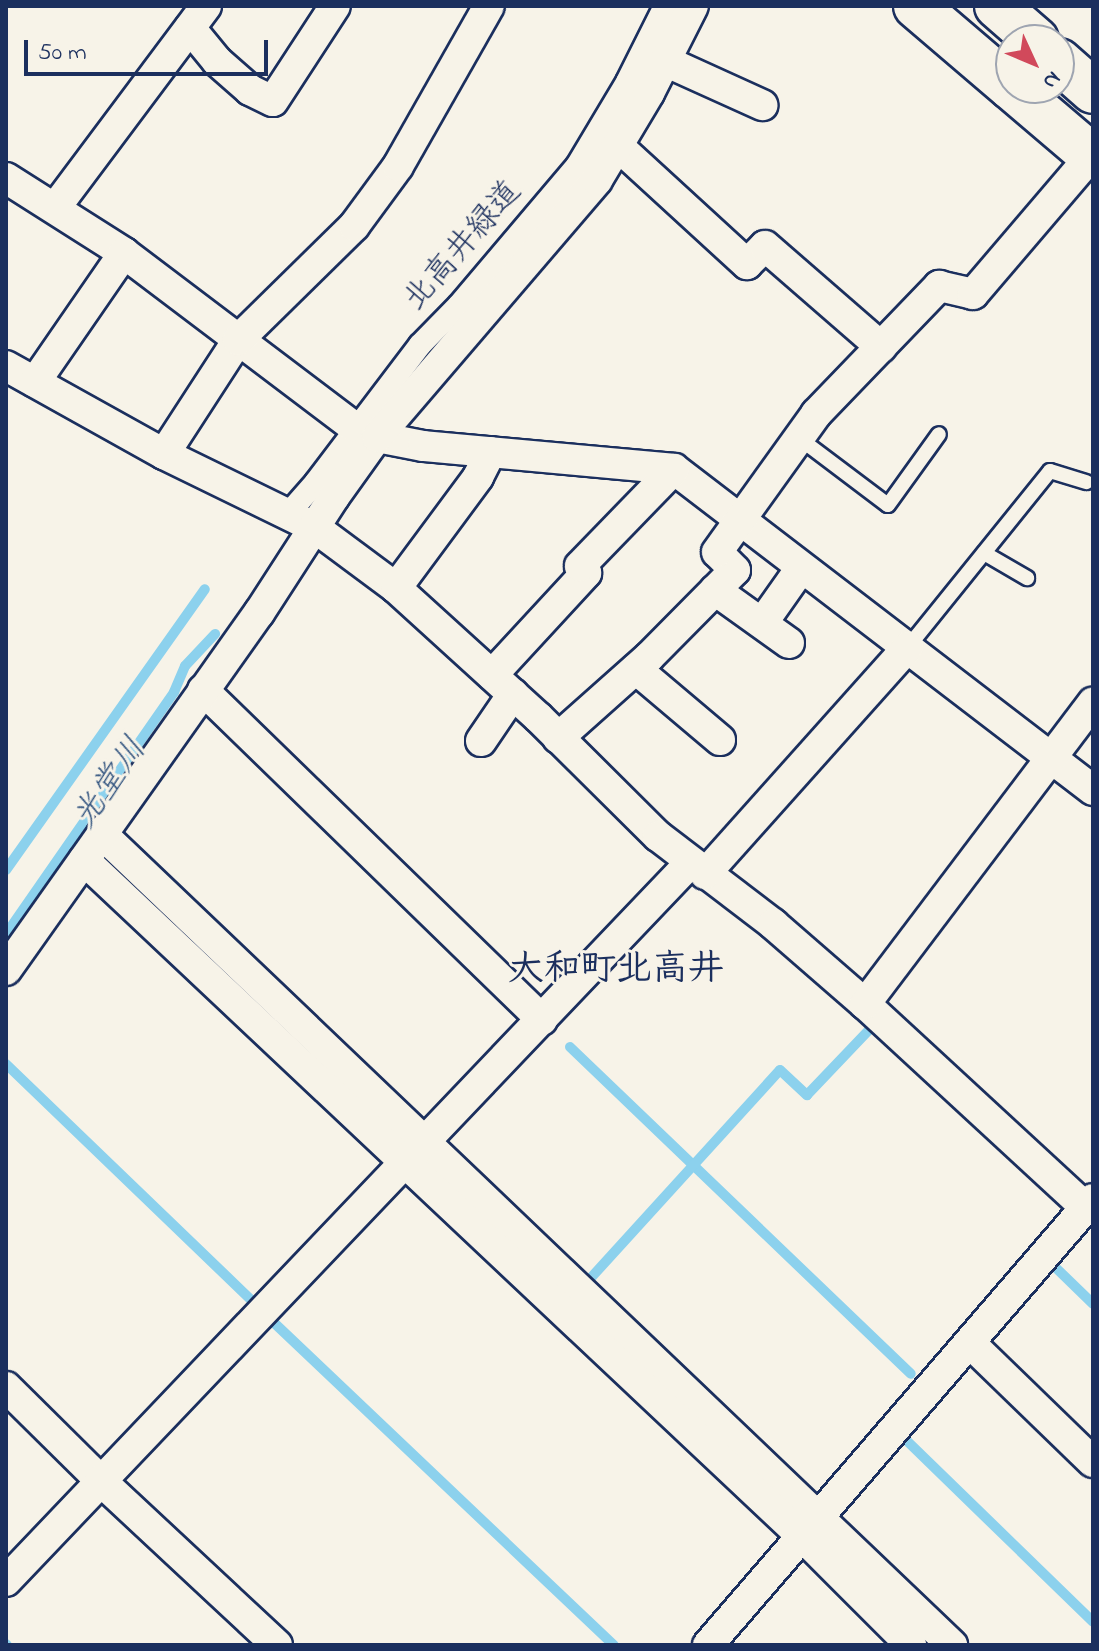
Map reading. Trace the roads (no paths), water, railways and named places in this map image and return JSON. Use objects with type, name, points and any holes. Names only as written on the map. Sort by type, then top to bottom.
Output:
[{"type":"main road","points":[[916,6],[995,74]]},
{"type":"main road","points":[[1075,75],[1093,91]]},
{"type":"main road","points":[[1030,104],[1092,156]]},
{"type":"street","points":[[55,208],[198,17],[217,61],[250,90],[273,101],[335,6]]},
{"type":"street","points":[[164,454],[238,340],[354,226],[398,166],[489,6]]},
{"type":"street","name":"北高井緑道","points":[[367,432],[420,345],[459,305],[577,166],[627,82],[665,6]]},
{"type":"street","points":[[6,970],[203,690],[301,520],[367,432],[543,245],[597,180],[693,6]]},
{"type":"street","points":[[665,61],[762,105]]},
{"type":"street","points":[[618,146],[747,264],[765,246],[881,347]]},
{"type":"street","points":[[558,738],[636,669],[735,570],[717,552],[816,414],[939,286],[973,294],[1092,156]]},
{"type":"street","points":[[6,178],[124,253],[238,340],[367,432],[491,452],[674,469],[891,639],[908,647],[1093,790]]},
{"type":"street","points":[[124,253],[16,376],[164,454],[301,520],[396,588],[698,869],[773,924],[1089,1204],[708,1645]]},
{"type":"street","points":[[396,588],[478,477],[491,452]]},
{"type":"street","points":[[481,741],[502,685],[586,573],[580,566],[674,469]]},
{"type":"street","points":[[763,622],[801,568]]},
{"type":"street","points":[[715,590],[789,643]]},
{"type":"street","points":[[6,1581],[542,1020],[698,869],[908,647]]},
{"type":"street","points":[[636,669],[720,740]]},
{"type":"street","points":[[203,690],[542,1020]]},
{"type":"street","points":[[865,1004],[1093,703]]},
{"type":"street","points":[[102,834],[417,1153],[812,1527],[952,1645]]},
{"type":"street","points":[[84,860],[417,1153]]},
{"type":"street","points":[[970,1343],[1093,1462]]},
{"type":"street","points":[[6,1387],[100,1480],[277,1645]]},
{"type":"street","points":[[812,1527],[911,1645]]},
{"type":"lane","points":[[799,438],[888,505],[939,434]]},
{"type":"lane","points":[[908,647],[1050,471],[1086,482]]},
{"type":"lane","points":[[984,553],[1027,578]]},
{"type":"waterway","points":[[6,870],[205,589]]},
{"type":"waterway","name":"光堂川","points":[[6,934],[174,692],[185,666],[215,634]]},
{"type":"waterway","points":[[595,1288],[588,1281],[780,1070],[807,1095],[869,1030]]},
{"type":"waterway","points":[[570,1047],[911,1374]]},
{"type":"waterway","points":[[6,1064],[253,1302]]},
{"type":"waterway","points":[[1055,1267],[1093,1304]]},
{"type":"waterway","points":[[269,1318],[613,1645]]},
{"type":"waterway","points":[[905,1439],[1093,1622]]},
{"type":"district","name":"大和町北高井","points":[[616,971]]}]
